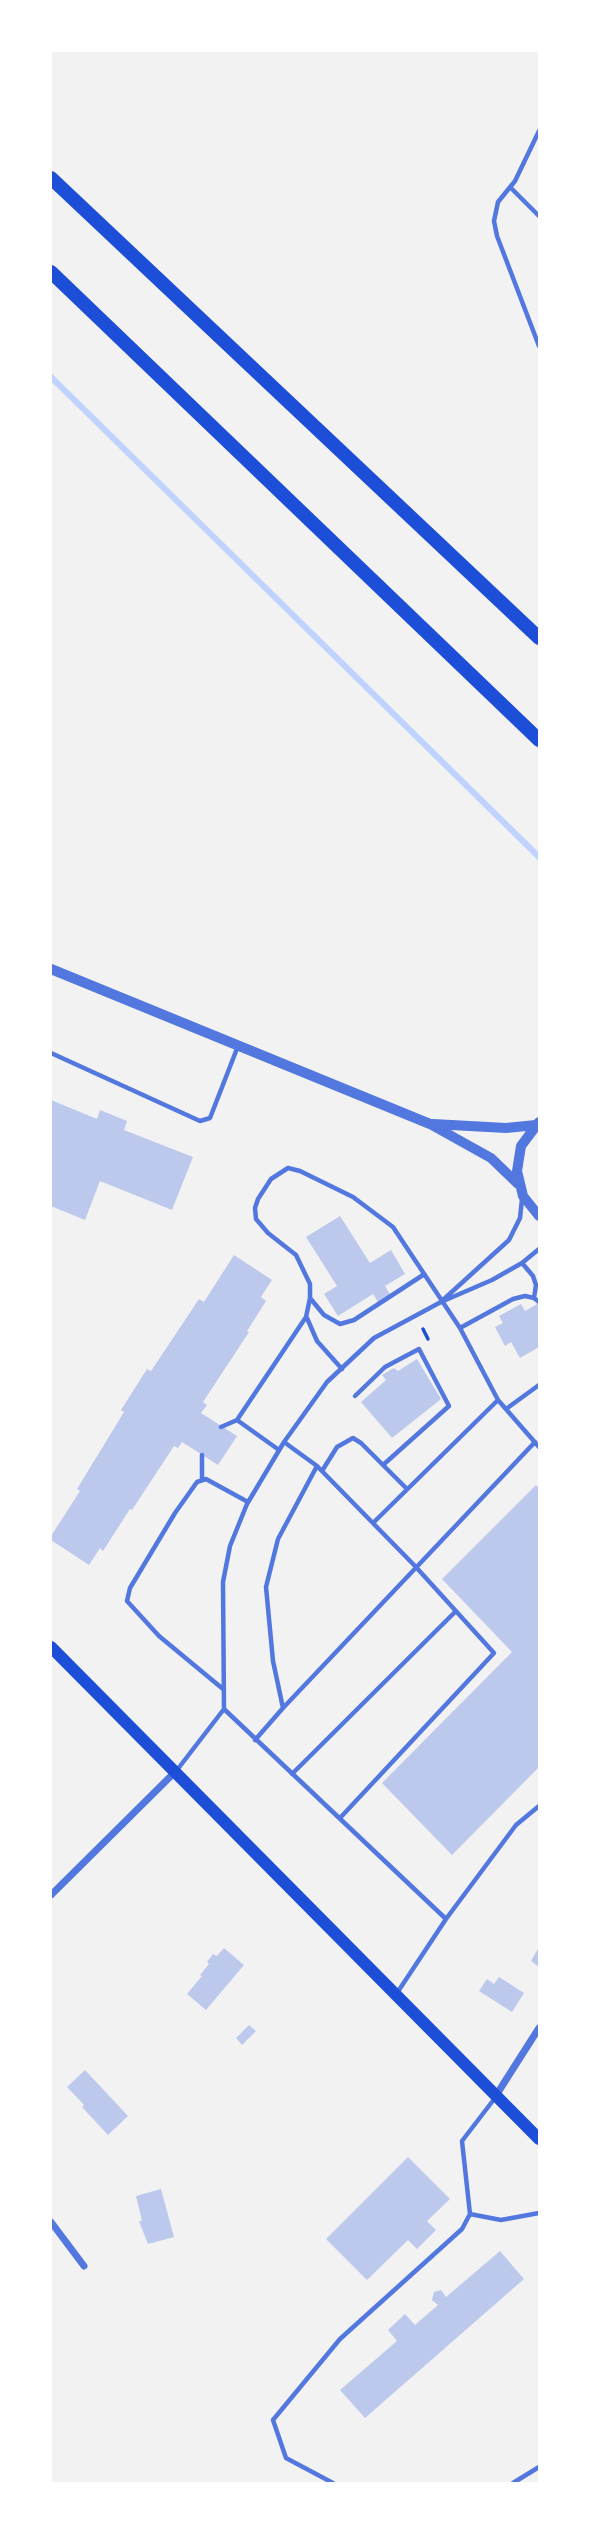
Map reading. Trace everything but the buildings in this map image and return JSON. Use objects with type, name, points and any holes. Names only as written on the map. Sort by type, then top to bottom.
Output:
[{"type":"highway","points":[[51,178],[539,638]]},
{"type":"highway","points":[[51,272],[539,740]]},
{"type":"main road","points":[[51,1647],[539,2139]]},
{"type":"street","points":[[51,969],[430,1124],[491,1158],[518,1184]]},
{"type":"street","points":[[430,1124],[506,1128],[538,1124]]},
{"type":"street","points":[[538,1124],[521,1146],[516,1171],[523,1196],[539,1216]]},
{"type":"street","points":[[51,1895],[174,1773]]},
{"type":"street","points":[[495,2097],[539,2028]]},
{"type":"street","points":[[51,2222],[84,2266]]},
{"type":"lane","points":[[539,131],[510,187],[498,202],[494,221],[497,236],[539,346]]},
{"type":"lane","points":[[510,187],[539,216]]},
{"type":"lane","points":[[51,1053],[200,1121],[210,1118],[238,1046]]},
{"type":"lane","points":[[221,1427],[237,1420],[306,1318],[310,1284],[296,1255],[268,1233],[256,1219],[258,1199],[271,1180],[288,1168],[300,1171],[353,1197],[393,1227],[460,1328],[498,1400],[539,1447]]},
{"type":"lane","points":[[441,1302],[509,1240],[520,1218],[523,1196]]},
{"type":"lane","points":[[174,1773],[224,1709],[223,1582],[230,1546],[248,1502],[284,1442],[327,1382],[374,1338],[441,1302],[492,1280],[522,1263],[539,1249]]},
{"type":"lane","points":[[522,1263],[533,1276],[536,1285],[534,1297]]},
{"type":"lane","points":[[310,1298],[324,1315],[340,1324],[354,1320],[423,1275]]},
{"type":"lane","points":[[460,1328],[513,1299],[534,1297],[539,1302]]},
{"type":"lane","points":[[306,1318],[317,1341],[342,1369]]},
{"type":"lane","points":[[355,1396],[385,1367],[419,1349],[449,1406],[383,1465]]},
{"type":"lane","points":[[506,1409],[539,1385]]},
{"type":"lane","points":[[373,1523],[498,1400]]},
{"type":"lane","points":[[237,1420],[279,1450]]},
{"type":"lane","points":[[322,1471],[337,1447],[353,1438],[407,1489]]},
{"type":"lane","points":[[284,1442],[322,1471],[415,1566],[494,1653],[340,1818]]},
{"type":"lane","points":[[255,1740],[282,1707],[535,1442]]},
{"type":"lane","points":[[202,1455],[202,1480]]},
{"type":"lane","points":[[282,1707],[273,1661],[266,1587],[278,1539],[317,1466]]},
{"type":"lane","points":[[223,1690],[159,1636],[127,1601],[130,1588],[174,1513],[197,1482],[206,1479],[248,1502]]},
{"type":"lane","points":[[292,1774],[456,1611]]},
{"type":"lane","points":[[224,1709],[446,1919]]},
{"type":"lane","points":[[397,1994],[446,1919],[516,1825],[539,1806]]},
{"type":"lane","points":[[332,2483],[286,2458],[273,2420],[340,2339],[461,2229],[470,2214],[462,2141],[495,2097]]},
{"type":"lane","points":[[470,2214],[501,2220],[539,2213]]},
{"type":"lane","points":[[513,2483],[539,2468]]},
{"type":"waterway","points":[[51,377],[539,857]]}]
